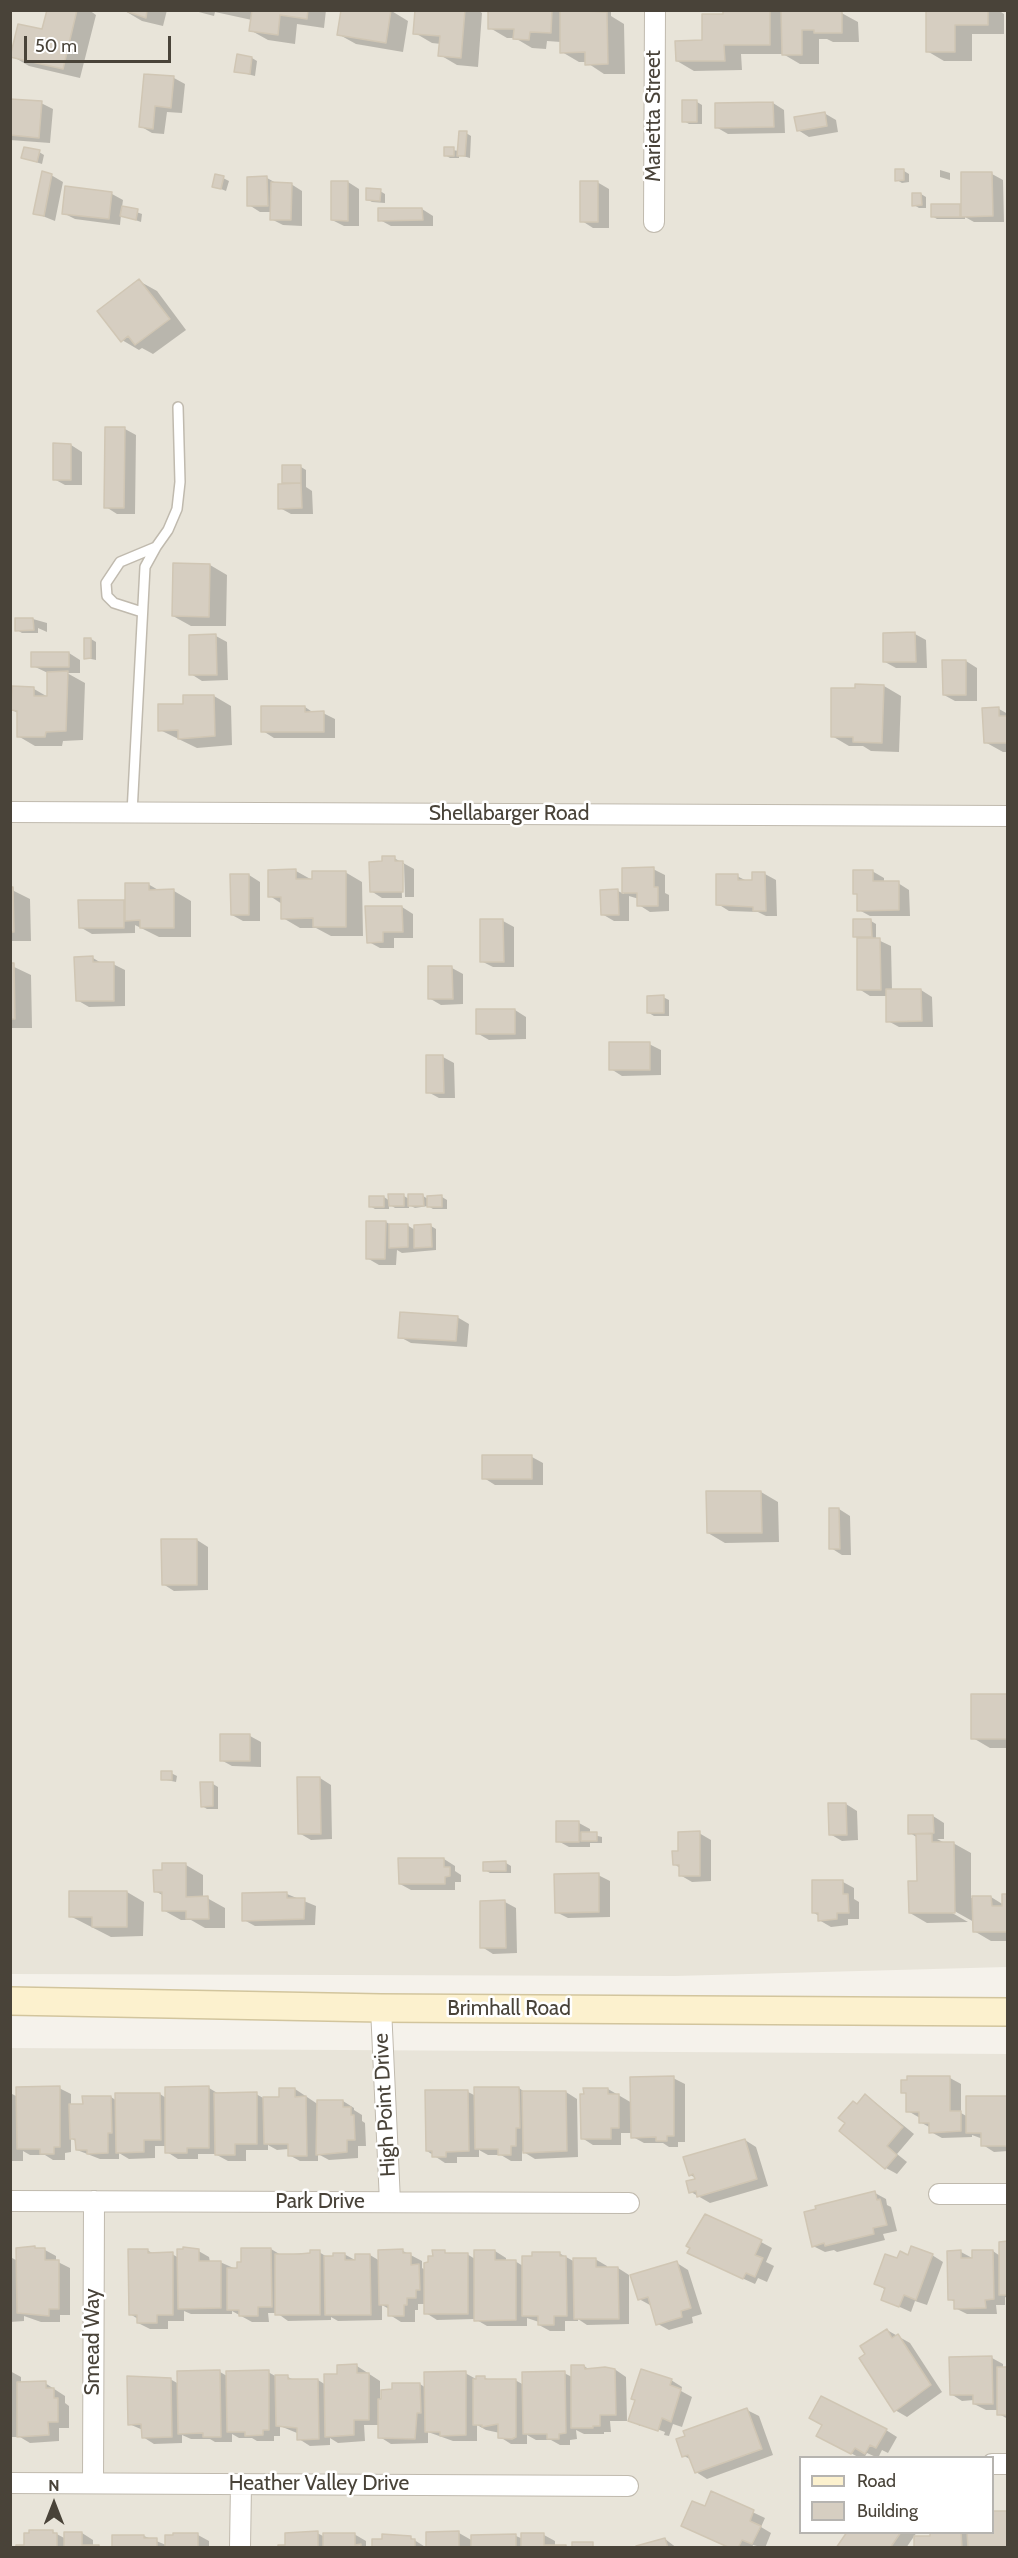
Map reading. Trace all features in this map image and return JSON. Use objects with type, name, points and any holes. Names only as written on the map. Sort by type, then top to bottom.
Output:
[{"type":"street","name":"Marietta Street","points":[[654,222],[655,10]]},
{"type":"street","name":"Shellabarger Road","points":[[10,812],[1008,816]]},
{"type":"street","name":"Brimhall Road","points":[[10,2001],[381,2008],[1008,2012]]},
{"type":"street","name":"High Point Drive","points":[[381,2008],[390,2202]]},
{"type":"street","points":[[939,2193],[1008,2194]]},
{"type":"street","name":"Park Drive","points":[[10,2201],[629,2203]]},
{"type":"street","name":"Smead Way","points":[[93,2483],[94,2201]]},
{"type":"street","name":"Heather Valley Drive","points":[[10,2483],[628,2486]]},
{"type":"street","points":[[240,2547],[241,2484]]},
{"type":"lane","points":[[132,813],[145,567],[168,530],[177,509],[180,482],[178,406]]},
{"type":"lane","points":[[142,612],[114,603],[107,596],[106,583],[120,562],[156,547]]},
{"type":"shaded area","points":[[11,11],[1007,11],[1007,1967],[675,1976],[11,1974]]},
{"type":"shaded area","points":[[10,2048],[1007,2054],[1007,2547],[11,2547]]},
{"type":"building","points":[[47,10],[77,10],[63,69],[10,57],[18,24],[42,29]]},
{"type":"building","points":[[123,10],[147,10],[146,18]]},
{"type":"building","points":[[252,10],[308,10],[307,19],[280,15],[278,35],[249,31]]},
{"type":"building","points":[[341,10],[391,10],[386,43],[337,35]]},
{"type":"building","points":[[415,10],[465,10],[461,58],[438,56],[440,36],[413,34]]},
{"type":"building","points":[[488,10],[552,10],[551,33],[530,32],[529,40],[513,39],[514,29],[488,29]]},
{"type":"building","points":[[560,10],[607,12],[608,64],[585,65],[585,52],[560,53]]},
{"type":"building","points":[[723,10],[770,10],[770,45],[724,45],[725,61],[676,61],[675,41],[702,40],[702,14],[723,14]]},
{"type":"building","points":[[781,10],[842,11],[842,33],[814,33],[814,30],[802,30],[802,55],[782,55]]},
{"type":"building","points":[[926,10],[988,10],[988,25],[955,25],[955,52],[926,52]]},
{"type":"building","points":[[237,54],[252,57],[250,74],[234,72]]},
{"type":"building","points":[[144,74],[174,76],[171,108],[155,106],[153,129],[139,127]]},
{"type":"building","points":[[10,99],[42,101],[39,138],[10,135]]},
{"type":"building","points":[[682,100],[697,100],[697,122],[682,122]]},
{"type":"building","points":[[773,102],[774,127],[715,128],[715,103]]},
{"type":"building","points":[[825,112],[827,126],[797,131],[794,117]]},
{"type":"building","points":[[459,131],[467,131],[465,156],[457,156]]},
{"type":"building","points":[[24,147],[40,150],[37,162],[21,158]]},
{"type":"building","points":[[444,147],[454,147],[454,156],[444,156]]},
{"type":"building","points":[[895,169],[904,169],[904,180],[895,181]]},
{"type":"building","points":[[42,171],[52,174],[44,216],[33,214]]},
{"type":"building","points":[[961,172],[992,172],[993,216],[961,217]]},
{"type":"building","points":[[215,174],[224,176],[221,189],[212,187]]},
{"type":"building","points":[[267,176],[268,206],[247,206],[247,177]]},
{"type":"building","points":[[331,181],[348,181],[348,221],[331,220]]},
{"type":"building","points":[[580,181],[598,181],[598,222],[580,222]]},
{"type":"building","points":[[271,182],[292,183],[291,220],[270,220]]},
{"type":"building","points":[[65,186],[112,192],[109,219],[62,214]]},
{"type":"building","points":[[366,188],[381,189],[380,201],[366,200]]},
{"type":"building","points":[[912,193],[921,193],[922,205],[912,206]]},
{"type":"building","points":[[931,204],[960,204],[960,217],[931,217]]},
{"type":"building","points":[[122,206],[138,209],[136,220],[120,216]]},
{"type":"building","points":[[378,208],[422,208],[423,220],[378,221]]},
{"type":"building","points":[[139,279],[170,319],[135,345],[128,336],[121,342],[97,311]]},
{"type":"building","points":[[105,427],[125,427],[124,508],[104,508]]},
{"type":"building","points":[[53,443],[71,444],[71,480],[53,480]]},
{"type":"building","points":[[282,465],[301,465],[301,483],[282,483]]},
{"type":"building","points":[[301,483],[302,508],[278,509],[278,484]]},
{"type":"building","points":[[173,563],[210,564],[209,617],[172,616]]},
{"type":"building","points":[[15,618],[33,618],[34,630],[15,631]]},
{"type":"building","points":[[915,632],[916,662],[883,662],[883,633]]},
{"type":"building","points":[[216,634],[217,675],[189,675],[189,635]]},
{"type":"building","points":[[84,638],[91,638],[91,658],[84,659]]},
{"type":"building","points":[[31,652],[69,652],[69,667],[31,667]]},
{"type":"building","points":[[942,660],[966,660],[966,695],[943,695]]},
{"type":"building","points":[[68,671],[66,731],[46,732],[45,737],[17,737],[17,711],[11,710],[12,686],[34,687],[34,696],[47,696],[47,672]]},
{"type":"building","points":[[855,684],[884,685],[882,743],[853,742],[853,737],[831,737],[831,688],[855,688]]},
{"type":"building","points":[[183,695],[214,695],[215,736],[178,739],[178,730],[158,731],[158,704],[183,704]]},
{"type":"building","points":[[261,706],[305,706],[305,712],[324,711],[324,732],[261,732]]},
{"type":"building","points":[[999,707],[999,716],[1008,716],[1008,743],[984,743],[982,708]]},
{"type":"building","points":[[382,856],[395,856],[395,861],[403,861],[403,892],[370,892],[369,862],[382,861]]},
{"type":"building","points":[[654,867],[654,887],[658,887],[658,906],[637,906],[637,893],[622,893],[622,868]]},
{"type":"building","points":[[296,869],[296,879],[312,879],[312,871],[346,871],[346,927],[313,927],[313,918],[281,919],[281,897],[268,897],[268,870]]},
{"type":"building","points":[[853,870],[873,870],[873,881],[899,881],[899,910],[857,911],[857,894],[853,894]]},
{"type":"building","points":[[752,872],[765,872],[766,911],[753,911],[753,907],[716,905],[716,874],[738,874],[738,880],[752,880]]},
{"type":"building","points":[[230,874],[249,874],[249,915],[231,915]]},
{"type":"building","points":[[125,883],[149,883],[149,890],[174,889],[174,928],[140,928],[140,920],[125,921]]},
{"type":"building","points":[[10,887],[13,887],[14,932],[10,932]]},
{"type":"building","points":[[618,889],[619,915],[601,915],[600,890]]},
{"type":"building","points":[[78,900],[124,900],[124,928],[79,928]]},
{"type":"building","points":[[365,906],[402,906],[403,932],[383,932],[383,942],[367,943]]},
{"type":"building","points":[[480,919],[503,919],[504,962],[480,962]]},
{"type":"building","points":[[853,919],[871,919],[872,937],[853,937]]},
{"type":"building","points":[[857,938],[880,938],[881,990],[857,990]]},
{"type":"building","points":[[93,956],[93,962],[114,962],[114,1001],[76,1001],[74,957]]},
{"type":"building","points":[[10,963],[14,963],[15,1019],[10,1019]]},
{"type":"building","points":[[428,966],[452,966],[453,999],[428,999]]},
{"type":"building","points":[[886,989],[921,989],[922,1021],[886,1022]]},
{"type":"building","points":[[664,995],[664,1013],[647,1013],[647,996]]},
{"type":"building","points":[[476,1009],[515,1009],[515,1034],[476,1034]]},
{"type":"building","points":[[609,1042],[650,1042],[650,1070],[609,1070]]},
{"type":"building","points":[[426,1055],[443,1055],[444,1093],[426,1093]]},
{"type":"building","points":[[388,1194],[404,1194],[404,1206],[389,1206]]},
{"type":"building","points":[[408,1194],[423,1194],[424,1206],[408,1206]]},
{"type":"building","points":[[442,1195],[442,1207],[427,1207],[427,1196]]},
{"type":"building","points":[[369,1196],[384,1196],[384,1207],[369,1207]]},
{"type":"building","points":[[366,1221],[386,1221],[385,1259],[366,1259]]},
{"type":"building","points":[[389,1224],[408,1224],[408,1247],[389,1248]]},
{"type":"building","points":[[431,1224],[432,1247],[414,1248],[414,1225]]},
{"type":"building","points":[[400,1312],[458,1316],[456,1341],[398,1338]]},
{"type":"building","points":[[482,1455],[532,1455],[532,1479],[482,1479]]},
{"type":"building","points":[[706,1491],[761,1491],[762,1533],[707,1533]]},
{"type":"building","points":[[829,1508],[839,1508],[840,1549],[829,1549]]},
{"type":"building","points":[[161,1539],[197,1539],[197,1585],[162,1585]]},
{"type":"building","points":[[971,1694],[1008,1694],[1008,1739],[971,1739]]},
{"type":"building","points":[[220,1734],[250,1734],[250,1761],[220,1761]]},
{"type":"building","points":[[161,1771],[172,1771],[172,1780],[161,1780]]},
{"type":"building","points":[[297,1777],[320,1777],[321,1834],[298,1834]]},
{"type":"building","points":[[200,1782],[213,1782],[213,1806],[201,1807]]},
{"type":"building","points":[[828,1803],[846,1803],[847,1835],[829,1835]]},
{"type":"building","points":[[908,1815],[933,1815],[934,1833],[908,1834]]},
{"type":"building","points":[[556,1821],[579,1821],[579,1842],[556,1842]]},
{"type":"building","points":[[700,1831],[700,1876],[679,1876],[679,1865],[673,1865],[672,1851],[678,1851],[678,1832]]},
{"type":"building","points":[[581,1832],[597,1832],[597,1841],[581,1841]]},
{"type":"building","points":[[916,1834],[932,1834],[932,1842],[954,1842],[955,1913],[909,1913],[908,1881],[917,1881]]},
{"type":"building","points":[[398,1858],[444,1858],[444,1867],[450,1867],[450,1876],[445,1877],[445,1884],[399,1884]]},
{"type":"building","points":[[506,1861],[506,1871],[483,1871],[483,1862]]},
{"type":"building","points":[[162,1863],[186,1863],[186,1897],[208,1896],[209,1919],[186,1919],[186,1911],[162,1911],[162,1892],[154,1892],[153,1870],[162,1870]]},
{"type":"building","points":[[599,1873],[599,1912],[555,1913],[554,1874]]},
{"type":"building","points":[[812,1880],[843,1880],[843,1894],[848,1894],[849,1913],[837,1913],[837,1919],[818,1921],[818,1913],[812,1913]]},
{"type":"building","points":[[69,1891],[127,1891],[127,1927],[92,1927],[92,1917],[69,1917]]},
{"type":"building","points":[[287,1892],[287,1898],[305,1898],[304,1919],[242,1921],[242,1893]]},
{"type":"building","points":[[1002,1894],[1008,1894],[1008,1932],[973,1932],[972,1896],[991,1896],[992,1906],[1002,1906]]},
{"type":"building","points":[[505,1900],[506,1948],[480,1948],[480,1901]]},
{"type":"building","points":[[674,2076],[674,2136],[667,2136],[667,2141],[656,2141],[656,2137],[631,2138],[630,2077]]},
{"type":"building","points":[[907,2076],[950,2076],[950,2111],[961,2111],[961,2131],[929,2133],[929,2123],[919,2123],[919,2112],[906,2112],[906,2093],[901,2093],[901,2080],[907,2080]]},
{"type":"building","points":[[60,2086],[60,2147],[54,2147],[54,2154],[40,2154],[40,2149],[17,2149],[16,2087]]},
{"type":"building","points":[[209,2086],[209,2148],[187,2148],[187,2153],[165,2153],[165,2087]]},
{"type":"building","points":[[474,2087],[519,2087],[520,2128],[516,2128],[516,2146],[511,2146],[511,2155],[498,2155],[498,2149],[475,2149]]},
{"type":"building","points":[[279,2088],[295,2088],[295,2097],[306,2096],[307,2156],[288,2156],[288,2144],[264,2144],[263,2097],[279,2097]]},
{"type":"building","points":[[583,2088],[608,2088],[608,2094],[619,2094],[619,2128],[611,2128],[611,2139],[581,2139],[580,2094],[584,2094]]},
{"type":"building","points":[[425,2090],[468,2090],[469,2151],[446,2152],[446,2157],[432,2157],[432,2151],[426,2151]]},
{"type":"building","points":[[522,2091],[566,2091],[567,2151],[523,2153]]},
{"type":"building","points":[[257,2092],[257,2144],[235,2144],[235,2155],[215,2155],[214,2093]]},
{"type":"building","points":[[115,2093],[160,2093],[161,2140],[144,2140],[144,2152],[116,2153]]},
{"type":"building","points":[[865,2094],[903,2127],[887,2146],[897,2155],[885,2169],[839,2131],[845,2123],[838,2118],[853,2101],[857,2104]]},
{"type":"building","points":[[82,2096],[111,2096],[112,2133],[108,2133],[108,2153],[87,2154],[87,2150],[76,2150],[75,2139],[70,2139],[69,2104],[83,2104]]},
{"type":"building","points":[[966,2096],[1008,2096],[1008,2146],[981,2146],[981,2133],[966,2133]]},
{"type":"building","points":[[317,2100],[343,2100],[343,2107],[351,2107],[351,2115],[354,2115],[355,2140],[347,2140],[347,2152],[316,2155]]},
{"type":"building","points":[[745,2139],[757,2179],[697,2197],[696,2191],[689,2193],[686,2181],[695,2179],[693,2174],[689,2176],[683,2157]]},
{"type":"building","points":[[875,2191],[877,2200],[880,2199],[887,2225],[873,2228],[874,2234],[812,2247],[804,2212],[816,2209],[815,2206]]},
{"type":"building","points":[[705,2214],[762,2240],[755,2255],[763,2258],[755,2277],[746,2273],[743,2279],[687,2253],[690,2248],[686,2246]]},
{"type":"building","points":[[1008,2241],[1008,2295],[999,2295],[999,2242]]},
{"type":"building","points":[[35,2246],[35,2248],[45,2248],[45,2260],[59,2260],[59,2309],[49,2309],[49,2316],[17,2313],[16,2248]]},
{"type":"building","points":[[911,2246],[933,2254],[916,2300],[904,2295],[899,2307],[881,2300],[885,2288],[874,2284],[885,2254],[897,2258],[900,2251],[908,2255]]},
{"type":"building","points":[[183,2247],[199,2249],[199,2261],[221,2261],[221,2308],[178,2309],[177,2249],[183,2249]]},
{"type":"building","points":[[241,2248],[271,2248],[272,2307],[258,2307],[258,2316],[239,2316],[239,2310],[227,2310],[227,2268],[237,2268],[237,2262],[241,2262]]},
{"type":"building","points":[[128,2249],[148,2249],[148,2253],[173,2252],[173,2315],[157,2315],[157,2323],[137,2323],[137,2315],[129,2315]]},
{"type":"building","points":[[403,2249],[403,2253],[411,2253],[411,2265],[419,2264],[420,2290],[416,2290],[416,2298],[407,2298],[407,2305],[404,2305],[404,2316],[388,2316],[388,2305],[379,2305],[378,2250]]},
{"type":"building","points":[[310,2250],[320,2250],[320,2315],[275,2315],[275,2254],[310,2253]]},
{"type":"building","points":[[432,2250],[445,2250],[445,2253],[468,2253],[468,2314],[424,2314],[424,2263],[428,2262],[428,2256],[433,2256]]},
{"type":"building","points":[[474,2250],[495,2250],[495,2260],[516,2260],[516,2320],[474,2321]]},
{"type":"building","points":[[961,2250],[961,2258],[972,2258],[972,2250],[993,2250],[994,2299],[985,2300],[986,2308],[954,2309],[954,2300],[948,2300],[947,2251]]},
{"type":"building","points":[[532,2252],[560,2252],[560,2256],[566,2256],[567,2316],[554,2316],[554,2325],[538,2325],[538,2316],[522,2316],[522,2256],[532,2256]]},
{"type":"building","points":[[333,2253],[345,2253],[345,2260],[355,2260],[355,2254],[370,2254],[371,2315],[325,2315],[324,2256],[333,2256]]},
{"type":"building","points":[[573,2258],[596,2258],[596,2267],[618,2267],[619,2319],[574,2319]]},
{"type":"building","points":[[677,2261],[691,2308],[681,2311],[682,2317],[656,2325],[648,2297],[638,2300],[630,2275]]},
{"type":"building","points":[[887,2329],[892,2338],[898,2334],[931,2385],[894,2412],[859,2358],[865,2354],[860,2346]]},
{"type":"building","points":[[992,2356],[993,2404],[973,2404],[973,2395],[950,2395],[949,2357]]},
{"type":"building","points":[[357,2364],[357,2373],[369,2373],[369,2420],[354,2420],[354,2435],[325,2437],[324,2374],[337,2374],[337,2365]]},
{"type":"building","points":[[571,2365],[584,2365],[585,2369],[605,2367],[615,2369],[616,2415],[600,2415],[600,2426],[571,2428]]},
{"type":"building","points":[[997,2367],[1008,2367],[1008,2415],[997,2415]]},
{"type":"building","points":[[641,2369],[672,2379],[670,2385],[681,2389],[671,2422],[662,2418],[658,2431],[628,2421],[635,2400],[631,2399]]},
{"type":"building","points":[[220,2370],[221,2437],[203,2437],[203,2433],[178,2434],[177,2371]]},
{"type":"building","points":[[269,2370],[269,2430],[263,2430],[263,2435],[245,2436],[245,2432],[227,2432],[226,2371]]},
{"type":"building","points":[[466,2371],[466,2435],[440,2436],[440,2432],[425,2432],[424,2372]]},
{"type":"building","points":[[565,2371],[566,2433],[559,2434],[559,2439],[547,2439],[547,2434],[523,2434],[522,2372]]},
{"type":"building","points":[[275,2375],[288,2375],[288,2379],[318,2379],[319,2439],[297,2440],[297,2428],[276,2426]]},
{"type":"building","points":[[127,2376],[171,2378],[172,2437],[142,2438],[141,2424],[128,2425]]},
{"type":"building","points":[[476,2376],[485,2376],[485,2379],[516,2379],[516,2437],[498,2438],[498,2424],[482,2427],[482,2425],[473,2425],[473,2379],[476,2379]]},
{"type":"building","points":[[46,2381],[46,2388],[54,2388],[54,2398],[58,2398],[58,2422],[48,2422],[49,2435],[17,2437],[17,2382]]},
{"type":"building","points":[[392,2383],[420,2383],[421,2413],[417,2413],[415,2439],[378,2438],[378,2399],[381,2399],[381,2390],[392,2389]]},
{"type":"building","points":[[821,2396],[887,2429],[876,2448],[870,2445],[865,2454],[855,2448],[851,2454],[816,2436],[822,2425],[809,2418]]},
{"type":"building","points":[[747,2408],[762,2449],[695,2473],[688,2455],[682,2457],[676,2439],[685,2436],[683,2431]]},
{"type":"building","points":[[711,2491],[754,2510],[750,2521],[761,2526],[752,2544],[742,2540],[738,2548],[730,2548],[681,2526],[692,2501],[705,2506]]},
{"type":"building","points":[[994,2511],[1008,2511],[1008,2548],[968,2548],[967,2534],[994,2534]]},
{"type":"building","points":[[29,2530],[53,2530],[53,2533],[57,2533],[57,2548],[16,2548],[16,2545],[24,2545],[24,2533],[29,2533]]},
{"type":"building","points":[[318,2531],[318,2548],[278,2548],[278,2545],[285,2545],[285,2533]]},
{"type":"building","points":[[459,2531],[459,2548],[426,2548],[426,2532]]},
{"type":"building","points":[[64,2532],[82,2532],[82,2545],[99,2545],[99,2548],[64,2548]]},
{"type":"building","points":[[173,2533],[198,2533],[198,2548],[165,2548],[165,2535],[173,2535]]},
{"type":"building","points":[[323,2533],[355,2533],[355,2545],[361,2544],[361,2548],[323,2548]]},
{"type":"building","points":[[521,2533],[544,2533],[544,2545],[566,2545],[566,2548],[521,2548]]},
{"type":"building","points":[[382,2534],[411,2536],[411,2539],[415,2539],[415,2548],[372,2548],[372,2539],[382,2539]]},
{"type":"building","points":[[516,2534],[516,2548],[471,2548],[471,2535]]},
{"type":"building","points":[[846,2534],[900,2534],[890,2548],[836,2548]]},
{"type":"building","points":[[930,2534],[961,2534],[962,2548],[914,2548],[914,2536],[930,2536]]},
{"type":"building","points":[[112,2535],[144,2535],[144,2538],[157,2538],[157,2548],[112,2548]]},
{"type":"building","points":[[665,2538],[668,2548],[636,2548],[636,2546]]},
{"type":"building","points":[[572,2542],[593,2542],[593,2548],[572,2548]]}]
